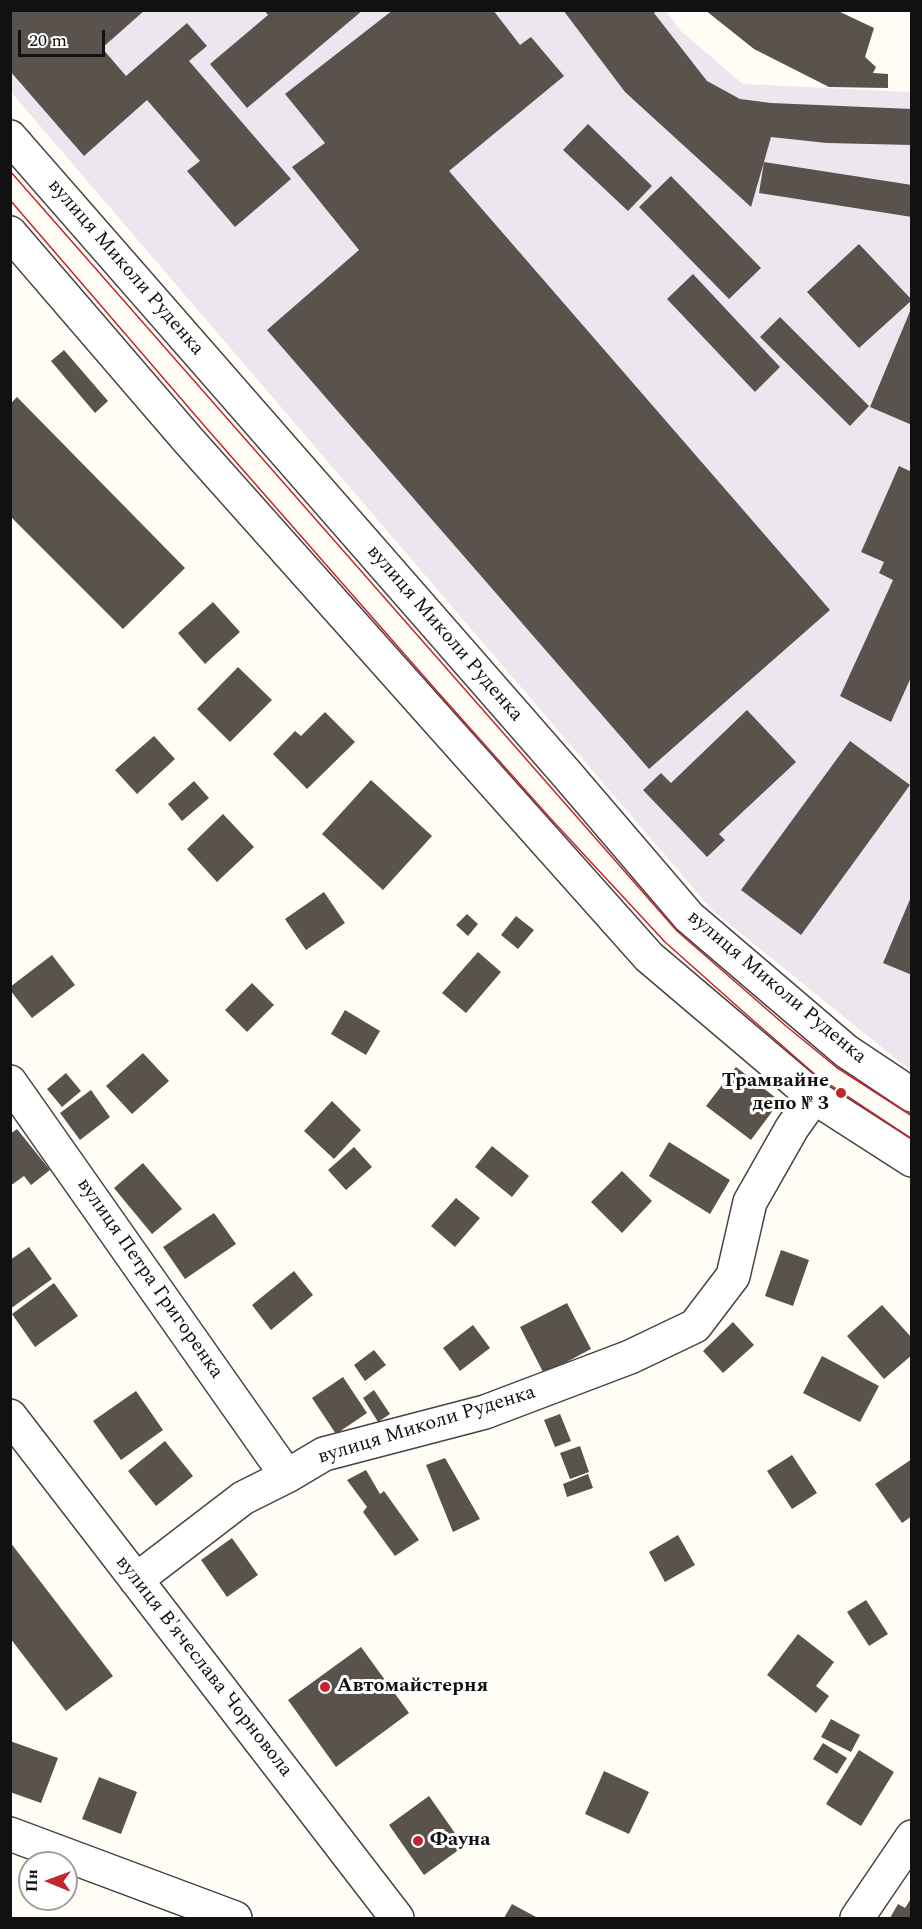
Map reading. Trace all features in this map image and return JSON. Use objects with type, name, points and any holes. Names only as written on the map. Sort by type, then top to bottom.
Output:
[{"type":"street","name":"вулиця Миколи Руденка","points":[[10,137],[534,736],[689,917],[846,1051],[912,1095]]},
{"type":"street","points":[[10,233],[204,458],[649,957],[814,1097],[912,1160]]},
{"type":"street","name":"вулиця Петра Григоренка","points":[[10,1082],[287,1476]]},
{"type":"street","name":"вулиця Миколи Руденка","points":[[136,1580],[243,1498],[324,1454],[484,1412],[630,1357],[695,1326],[733,1276],[750,1202],[792,1128],[814,1097]]},
{"type":"street","name":"вулиця В'ячеслава Чорновола","points":[[10,1416],[397,1918]]},
{"type":"street","points":[[10,1834],[235,1918]]},
{"type":"street","points":[[857,1918],[912,1837]]},
{"type":"shaded area","points":[[10,11],[666,11],[681,31],[743,84],[911,92],[911,1071],[713,911],[11,92]]},
{"type":"building","points":[[10,10],[145,10],[102,48],[126,76],[187,23],[207,46],[189,61],[291,179],[235,227],[187,171],[200,161],[147,100],[84,156],[10,71]]},
{"type":"building","points":[[264,10],[363,10],[247,108],[210,64],[268,15]]},
{"type":"building","points":[[393,10],[493,10],[520,45],[531,37],[564,76],[449,171],[830,610],[649,769],[267,330],[359,250],[292,167],[325,143],[285,94]]},
{"type":"building","points":[[563,10],[658,10],[654,13],[707,81],[740,99],[771,103],[912,109],[912,145],[827,143],[771,137],[751,207],[625,92]]},
{"type":"building","points":[[705,10],[836,10],[874,28],[865,57],[876,67],[873,73],[888,74],[888,88],[829,87],[754,49]]},
{"type":"building","points":[[588,124],[652,186],[628,211],[563,150]]},
{"type":"building","points":[[764,162],[912,185],[912,217],[759,193]]},
{"type":"building","points":[[671,176],[761,268],[729,299],[639,207]]},
{"type":"building","points":[[859,244],[912,300],[859,348],[807,292]]},
{"type":"building","points":[[693,274],[780,367],[755,392],[667,299]]},
{"type":"building","points":[[912,309],[912,425],[870,407]]},
{"type":"building","points":[[780,317],[869,406],[850,426],[760,337]]},
{"type":"building","points":[[64,350],[108,401],[95,413],[51,361]]},
{"type":"building","points":[[17,397],[185,568],[123,629],[10,516],[10,404]]},
{"type":"building","points":[[899,466],[912,472],[912,675],[891,722],[840,696],[893,580],[879,573],[884,562],[861,552]]},
{"type":"building","points":[[213,602],[240,632],[205,664],[178,633]]},
{"type":"building","points":[[238,667],[272,700],[230,742],[197,709]]},
{"type":"building","points":[[747,710],[796,762],[719,834],[725,840],[707,857],[643,790],[661,773],[671,783]]},
{"type":"building","points":[[325,712],[355,742],[307,789],[273,754],[295,731],[301,736]]},
{"type":"building","points":[[154,736],[175,759],[137,794],[115,770]]},
{"type":"building","points":[[850,741],[910,785],[801,935],[741,890]]},
{"type":"building","points":[[371,780],[432,836],[383,890],[322,834]]},
{"type":"building","points":[[194,781],[209,798],[182,821],[168,804]]},
{"type":"building","points":[[223,814],[254,847],[217,882],[187,849]]},
{"type":"building","points":[[324,892],[345,923],[306,950],[285,919]]},
{"type":"building","points":[[912,897],[912,975],[883,963]]},
{"type":"building","points":[[467,914],[478,924],[468,936],[456,925]]},
{"type":"building","points":[[516,916],[534,930],[518,949],[501,935]]},
{"type":"building","points":[[478,952],[501,972],[466,1013],[442,993]]},
{"type":"building","points":[[52,955],[75,985],[32,1018],[10,987]]},
{"type":"building","points":[[252,983],[274,1005],[247,1032],[225,1010]]},
{"type":"building","points":[[345,1010],[380,1031],[366,1055],[331,1034]]},
{"type":"building","points":[[143,1053],[169,1081],[132,1114],[106,1086]]},
{"type":"building","points":[[736,1067],[780,1101],[751,1140],[706,1106]]},
{"type":"building","points":[[66,1073],[81,1091],[62,1107],[47,1089]]},
{"type":"building","points":[[91,1090],[110,1117],[80,1140],[60,1113]]},
{"type":"building","points":[[332,1101],[361,1130],[334,1159],[304,1131]]},
{"type":"building","points":[[17,1129],[50,1170],[31,1185],[24,1176],[10,1186],[10,1134]]},
{"type":"building","points":[[669,1142],[730,1180],[710,1214],[649,1176]]},
{"type":"building","points":[[492,1146],[529,1176],[512,1197],[475,1167]]},
{"type":"building","points":[[354,1147],[372,1167],[346,1190],[328,1170]]},
{"type":"building","points":[[143,1163],[182,1209],[152,1234],[114,1188]]},
{"type":"building","points":[[622,1171],[652,1201],[622,1233],[591,1202]]},
{"type":"building","points":[[456,1198],[480,1218],[455,1247],[431,1226]]},
{"type":"building","points":[[214,1213],[236,1244],[185,1279],[163,1247]]},
{"type":"building","points":[[29,1247],[52,1279],[10,1309],[10,1260]]},
{"type":"building","points":[[781,1250],[809,1260],[793,1306],[765,1296]]},
{"type":"building","points":[[294,1271],[313,1295],[271,1330],[252,1305]]},
{"type":"building","points":[[54,1283],[78,1316],[35,1347],[12,1314]]},
{"type":"building","points":[[567,1303],[591,1349],[544,1374],[520,1327]]},
{"type":"building","points":[[882,1305],[912,1338],[912,1355],[884,1379],[847,1336]]},
{"type":"building","points":[[733,1322],[754,1345],[723,1373],[703,1351]]},
{"type":"building","points":[[473,1325],[490,1348],[460,1371],[443,1348]]},
{"type":"building","points":[[374,1350],[386,1365],[365,1381],[354,1365]]},
{"type":"building","points":[[822,1356],[879,1386],[860,1422],[803,1393]]},
{"type":"building","points":[[343,1377],[367,1413],[336,1434],[312,1398]]},
{"type":"building","points":[[374,1390],[390,1414],[378,1422],[363,1398]]},
{"type":"building","points":[[136,1391],[163,1430],[121,1460],[93,1421]]},
{"type":"building","points":[[560,1414],[571,1441],[555,1447],[544,1420]]},
{"type":"building","points":[[165,1441],[193,1476],[156,1506],[128,1471]]},
{"type":"building","points":[[580,1446],[589,1472],[570,1479],[560,1453]]},
{"type":"building","points":[[792,1455],[817,1493],[792,1509],[767,1471]]},
{"type":"building","points":[[445,1458],[480,1519],[453,1532],[426,1465]]},
{"type":"building","points":[[912,1459],[912,1516],[902,1523],[875,1484]]},
{"type":"building","points":[[366,1470],[380,1494],[384,1491],[419,1540],[395,1556],[363,1512],[367,1507],[347,1480]]},
{"type":"building","points":[[588,1474],[593,1488],[567,1497],[563,1484]]},
{"type":"building","points":[[678,1535],[695,1565],[665,1582],[649,1552]]},
{"type":"building","points":[[232,1538],[258,1575],[227,1597],[201,1560]]},
{"type":"building","points":[[10,1542],[113,1676],[66,1711],[10,1638]]},
{"type":"building","points":[[866,1600],[888,1634],[869,1646],[847,1612]]},
{"type":"building","points":[[798,1634],[834,1662],[816,1686],[829,1696],[816,1713],[767,1675]]},
{"type":"building","points":[[361,1647],[409,1713],[336,1767],[288,1700]]},
{"type":"building","points":[[831,1719],[860,1735],[851,1752],[821,1737]]},
{"type":"building","points":[[10,1741],[58,1758],[41,1803],[10,1792]]},
{"type":"building","points":[[823,1743],[847,1758],[837,1774],[813,1759]]},
{"type":"building","points":[[859,1750],[894,1772],[861,1826],[826,1804]]},
{"type":"building","points":[[604,1771],[649,1792],[629,1834],[585,1814]]},
{"type":"building","points":[[99,1777],[137,1792],[121,1834],[82,1819]]},
{"type":"building","points":[[429,1796],[464,1846],[424,1875],[389,1825]]},
{"type":"building","points":[[912,1897],[912,1918],[890,1918],[898,1904],[905,1908]]},
{"type":"building","points":[[512,1904],[538,1918],[504,1918]]},
{"type":"tram line","points":[[10,171],[677,931],[836,1067],[912,1116]]},
{"type":"tram line","points":[[10,200],[435,689],[665,942],[818,1077],[912,1139]]},
{"type":"place","name":"Трамвайне депо № 3","points":[[841,1093]]},
{"type":"place","name":"Автомайстерня","points":[[325,1687]]},
{"type":"place","name":"Фауна","points":[[418,1841]]}]
